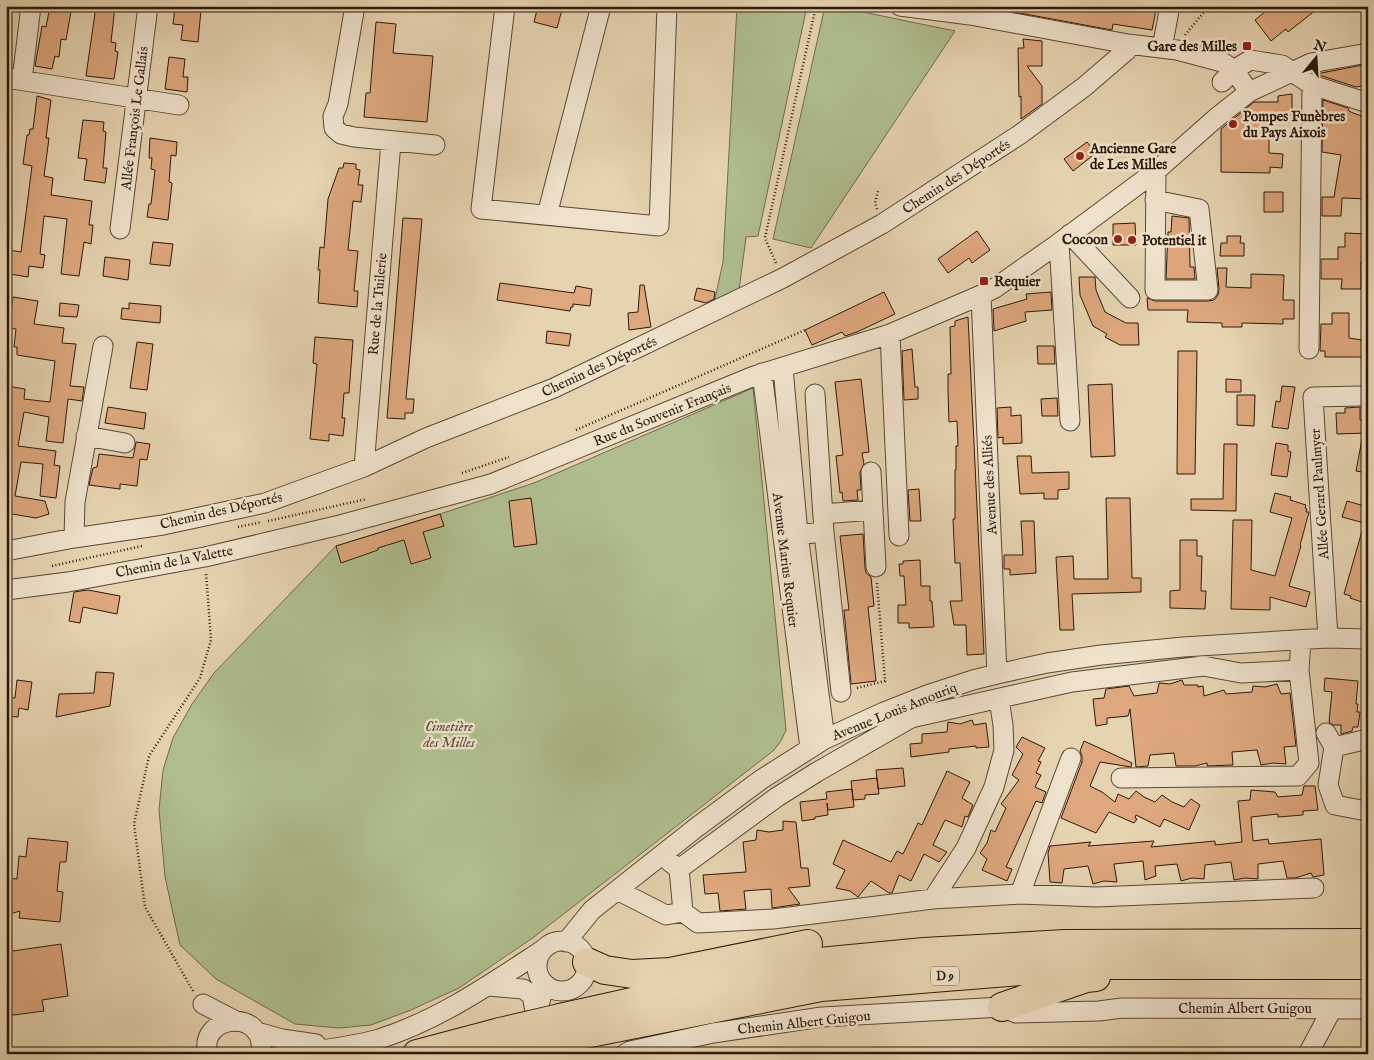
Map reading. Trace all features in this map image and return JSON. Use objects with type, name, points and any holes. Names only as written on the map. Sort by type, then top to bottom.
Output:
[{"type":"highway","name":"D 9","points":[[585,958],[605,970],[632,974],[670,972],[819,942],[957,937],[1065,944]]},
{"type":"highway","name":"D 9","points":[[416,1054],[501,1043],[550,1025],[809,962],[924,952],[1065,944],[1368,943]]},
{"type":"highway","name":"D 9","points":[[550,1025],[821,986],[1095,965],[1355,965]]},
{"type":"highway","points":[[994,1008],[1086,978],[1224,976],[1355,965]]},
{"type":"street","points":[[31,6],[10,79],[179,105]]},
{"type":"street","name":"Allée François Le Gallais","points":[[120,229],[148,6]]},
{"type":"street","points":[[355,6],[338,104],[333,116],[334,128],[341,134],[354,137],[435,145]]},
{"type":"street","points":[[505,6],[481,209],[658,226],[666,6]]},
{"type":"street","points":[[546,215],[601,6]]},
{"type":"street","points":[[900,6],[970,16],[1128,44],[1167,48],[1222,62],[1228,76],[1249,92]]},
{"type":"street","points":[[1167,48],[1170,6]]},
{"type":"street","name":"Chemin des Déportés","points":[[6,551],[74,538],[163,525],[265,503],[364,467],[426,438],[554,388],[783,278],[882,224],[1019,135],[1084,87],[1127,50],[1128,44]]},
{"type":"street","name":"Rue du Souvenir Français","points":[[340,525],[491,484],[762,373],[890,334],[981,295],[995,288],[1065,239],[1156,171],[1216,118],[1249,92],[1311,63],[1368,53]]},
{"type":"street","points":[[1216,118],[1228,76],[1250,60],[1282,65],[1312,85],[1368,103]]},
{"type":"street","points":[[1309,349],[1312,85]]},
{"type":"street","name":"Rue de la Tuilerie","points":[[364,467],[391,142]]},
{"type":"street","points":[[1156,171],[1155,290],[1208,290],[1199,209],[1156,200]]},
{"type":"street","points":[[1065,239],[1130,298]]},
{"type":"street","points":[[1065,239],[1070,420]]},
{"type":"street","name":"Avenue des Alliés","points":[[981,295],[997,674]]},
{"type":"street","points":[[890,334],[899,536]]},
{"type":"street","points":[[74,538],[75,502],[103,346]]},
{"type":"street","name":"Avenue Marius Requier","points":[[783,368],[790,535],[817,743]]},
{"type":"street","name":"Avenue Marius Requier","points":[[762,373],[788,512]]},
{"type":"street","points":[[815,394],[823,518],[842,692]]},
{"type":"street","name":"Allée Gerard Paulmyer","points":[[1328,638],[1313,396],[1360,396]]},
{"type":"street","points":[[86,436],[125,442]]},
{"type":"street","points":[[871,472],[876,566]]},
{"type":"street","points":[[790,535],[823,518],[873,510]]},
{"type":"street","points":[[788,512],[823,518]]},
{"type":"street","name":"Chemin de la Valette","points":[[6,590],[68,582],[205,557],[340,525]]},
{"type":"street","name":"Avenue Louis Amouriq","points":[[566,942],[592,910],[696,827],[762,779],[817,743],[884,712],[927,695],[997,674],[1101,655],[1182,647],[1328,638],[1368,639]]},
{"type":"street","points":[[1121,778],[1298,776],[1309,763],[1299,670],[1300,640]]},
{"type":"street","points":[[679,869],[777,797],[911,718],[1072,682],[1203,666],[1241,673],[1299,670]]},
{"type":"street","points":[[933,899],[966,848],[994,787],[1004,750],[999,699]]},
{"type":"street","points":[[1361,810],[1335,805],[1328,785],[1330,740],[1368,739]]},
{"type":"street","points":[[1020,894],[1071,758]]},
{"type":"street","points":[[662,856],[679,869],[683,912]]},
{"type":"street","points":[[617,890],[666,915],[683,912],[698,923],[773,919],[933,899],[1020,894],[1096,897],[1314,888]]},
{"type":"street","points":[[488,986],[517,979],[547,984],[564,991],[579,985],[587,970],[585,958],[592,910]]},
{"type":"street","points":[[292,1054],[342,1047],[378,1039],[405,1029],[488,986],[544,949],[558,942],[573,944],[585,958]]},
{"type":"street","points":[[524,1054],[550,1025],[547,984],[538,963],[544,949]]},
{"type":"street","points":[[488,986],[522,989],[532,995],[550,1025]]},
{"type":"street","name":"Chemin Albert Guigou","points":[[1064,986],[1078,999],[1122,1008]]},
{"type":"street","points":[[203,1004],[214,1039],[243,1022],[257,1032],[262,1046],[261,1054]]},
{"type":"street","name":"Chemin Albert Guigou","points":[[625,1054],[653,1045],[770,1024],[822,1017],[994,1008],[1016,1013],[1099,1011],[1122,1008],[1368,1009]]},
{"type":"street","points":[[1308,1054],[1332,1009]]},
{"type":"street","points":[[257,1032],[282,1039],[342,1047]]},
{"type":"path","points":[[783,278],[765,238],[816,6]]},
{"type":"path","points":[[1167,48],[1209,6]]},
{"type":"path","points":[[572,431],[805,330]]},
{"type":"path","points":[[456,475],[510,457]]},
{"type":"path","points":[[237,528],[375,497]]},
{"type":"path","points":[[50,566],[146,546]]},
{"type":"path","points":[[203,1004],[194,992],[145,907],[134,824],[149,756],[200,678],[211,640],[205,557]]},
{"type":"path","points":[[842,692],[885,681],[876,566]]},
{"type":"green space","points":[[737,6],[807,6],[758,236],[746,237],[739,290],[714,303],[723,262]]},
{"type":"green space","points":[[825,6],[834,6],[955,31],[811,248],[773,239]]},
{"type":"green space","name":"Cimetière des Milles","points":[[753,388],[786,730],[781,741],[773,751],[534,937],[459,988],[411,1010],[371,1025],[339,1028],[295,1024],[216,979],[180,945],[165,877],[159,810],[163,770],[173,738],[192,704],[214,673],[336,546],[534,483]]},
{"type":"building","points":[[50,6],[72,6],[66,40],[61,39],[59,57],[55,56],[52,69],[35,66],[42,26],[46,27]]},
{"type":"building","points":[[96,6],[115,6],[111,42],[116,43],[115,51],[118,52],[114,79],[86,76]]},
{"type":"building","points":[[538,6],[563,6],[557,28],[534,22]]},
{"type":"building","points":[[1003,6],[1133,6],[1156,10],[1152,30],[1113,24],[1112,30],[1003,10]]},
{"type":"building","points":[[1272,6],[1321,6],[1288,32],[1286,29],[1271,41],[1255,20]]},
{"type":"building","points":[[175,7],[201,10],[198,42],[181,40],[183,25],[173,24]]},
{"type":"building","points":[[376,22],[396,24],[393,53],[433,56],[427,122],[364,117],[366,93],[370,93]]},
{"type":"building","points":[[1023,39],[1042,41],[1042,66],[1027,66],[1042,86],[1042,104],[1021,119],[1018,48],[1024,48]]},
{"type":"building","points":[[169,57],[185,59],[183,77],[188,77],[187,92],[165,89]]},
{"type":"building","points":[[1368,64],[1368,85],[1356,87],[1316,74]]},
{"type":"building","points":[[1292,94],[1292,122],[1269,122],[1269,153],[1283,154],[1282,168],[1270,167],[1270,173],[1221,172],[1221,129],[1254,102],[1278,102],[1278,96]]},
{"type":"building","points":[[37,96],[51,100],[44,176],[53,178],[51,195],[92,201],[89,225],[93,225],[91,244],[84,242],[79,276],[61,274],[67,219],[44,216],[40,254],[45,255],[43,268],[29,266],[28,277],[10,274],[11,269],[7,269],[9,250],[21,252],[32,166],[23,164],[27,135],[29,135],[30,129],[33,129]]},
{"type":"building","points":[[1323,100],[1348,108],[1353,113],[1368,118],[1368,199],[1342,198],[1341,216],[1322,216],[1322,197],[1334,197],[1341,155],[1322,152]]},
{"type":"building","points":[[83,120],[104,122],[103,131],[106,132],[103,168],[107,168],[105,183],[84,180],[87,159],[78,158]]},
{"type":"building","points":[[150,138],[177,142],[176,156],[171,155],[169,182],[172,183],[168,220],[147,217],[149,204],[151,204],[155,170],[151,169],[152,158],[149,158]]},
{"type":"building","name":"Ancienne Gare de Les Milles","points":[[1087,142],[1096,153],[1073,171],[1064,159]]},
{"type":"building","points":[[344,163],[356,164],[356,169],[360,170],[358,185],[363,185],[361,202],[353,201],[348,250],[358,251],[354,291],[358,291],[357,307],[318,303],[320,247],[324,248],[328,199],[339,168],[343,168]]},
{"type":"building","points":[[1264,192],[1283,192],[1283,212],[1264,212]]},
{"type":"building","points":[[1172,216],[1189,218],[1190,267],[1194,267],[1195,279],[1166,279],[1168,232],[1171,232]]},
{"type":"building","points":[[403,218],[422,219],[406,399],[414,399],[413,413],[405,413],[405,419],[387,418]]},
{"type":"building","points":[[1135,223],[1136,245],[1113,245],[1113,224]]},
{"type":"building","points":[[977,231],[990,250],[972,263],[969,258],[948,273],[938,259]]},
{"type":"building","points":[[1345,233],[1368,234],[1368,262],[1361,262],[1361,289],[1341,289],[1342,279],[1321,279],[1321,259],[1338,259],[1338,247],[1345,247]]},
{"type":"building","points":[[1227,236],[1241,236],[1240,243],[1244,243],[1244,256],[1220,256],[1221,243],[1227,243]]},
{"type":"building","points":[[153,242],[173,244],[170,266],[150,264]]},
{"type":"building","points":[[105,257],[130,260],[128,280],[103,276]]},
{"type":"building","points":[[1217,268],[1227,268],[1226,287],[1251,288],[1251,274],[1284,275],[1283,300],[1294,300],[1294,319],[1283,319],[1283,324],[1242,323],[1242,327],[1222,327],[1222,323],[1187,322],[1188,310],[1148,310],[1147,298],[1155,301],[1214,300],[1218,295],[1219,289]]},
{"type":"building","points":[[1079,277],[1095,277],[1096,290],[1105,312],[1126,323],[1138,323],[1139,345],[1120,345],[1105,337],[1107,334],[1093,326],[1080,295]]},
{"type":"building","points":[[500,283],[574,293],[576,286],[592,289],[590,306],[573,304],[570,311],[497,300]]},
{"type":"building","points":[[640,285],[644,285],[651,327],[629,330],[628,313],[638,312]]},
{"type":"building","points":[[697,288],[715,292],[714,299],[706,303],[694,300]]},
{"type":"building","points":[[884,292],[895,314],[857,332],[845,336],[842,332],[812,345],[805,330]]},
{"type":"building","points":[[1051,292],[1052,310],[1025,312],[1026,321],[994,331],[993,309],[1027,299],[1026,294]]},
{"type":"building","points":[[13,297],[38,301],[34,324],[64,328],[62,343],[76,344],[70,386],[84,387],[82,401],[68,399],[63,443],[46,441],[49,417],[24,412],[18,446],[56,451],[54,465],[60,466],[56,498],[40,496],[43,464],[21,462],[15,496],[45,501],[49,514],[36,518],[6,513],[7,386],[25,389],[24,399],[50,402],[55,361],[17,355],[17,347],[14,347],[16,329],[9,328]]},
{"type":"building","points":[[60,303],[79,305],[77,317],[59,316]]},
{"type":"building","points":[[129,303],[161,306],[160,323],[121,319],[122,308],[129,309]]},
{"type":"building","points":[[1332,313],[1349,313],[1349,338],[1368,341],[1368,357],[1325,357],[1325,351],[1320,351],[1321,324],[1332,324]]},
{"type":"building","points":[[968,317],[984,654],[967,655],[966,625],[954,625],[950,601],[962,601],[960,563],[955,563],[953,519],[955,519],[956,446],[958,446],[957,421],[949,422],[948,374],[951,374],[950,327],[955,326],[955,321]]},
{"type":"building","points":[[547,331],[571,334],[569,346],[546,343]]},
{"type":"building","points":[[315,337],[353,340],[349,393],[344,393],[342,418],[345,418],[343,436],[329,434],[329,441],[310,439],[317,364],[313,363]]},
{"type":"building","points":[[137,342],[153,344],[147,390],[130,388]]},
{"type":"building","points":[[1037,346],[1054,346],[1055,364],[1038,364]]},
{"type":"building","points":[[912,349],[915,387],[918,387],[918,399],[904,400],[902,351]]},
{"type":"building","points":[[1178,351],[1197,351],[1195,474],[1177,474]]},
{"type":"building","points":[[861,379],[869,452],[862,453],[864,464],[860,472],[861,490],[857,490],[858,500],[843,501],[842,492],[840,493],[836,456],[843,455],[835,382]]},
{"type":"building","points":[[1226,379],[1241,380],[1241,392],[1226,392]]},
{"type":"building","points":[[1112,384],[1115,456],[1091,457],[1088,385]]},
{"type":"building","points":[[1282,386],[1295,387],[1288,429],[1272,427],[1276,401],[1280,402]]},
{"type":"building","points":[[1237,395],[1255,395],[1254,426],[1237,425]]},
{"type":"building","points":[[1057,398],[1058,416],[1042,416],[1041,399]]},
{"type":"building","points":[[108,407],[146,413],[144,429],[105,423]]},
{"type":"building","points":[[1011,407],[1011,416],[1021,415],[1022,443],[1003,444],[1003,437],[998,438],[997,408]]},
{"type":"building","points":[[1360,407],[1360,420],[1368,420],[1368,433],[1337,434],[1336,413],[1345,413],[1345,408]]},
{"type":"building","points":[[1362,439],[1368,439],[1368,473],[1356,471]]},
{"type":"building","points":[[136,442],[150,444],[147,460],[140,459],[137,486],[120,484],[120,489],[89,485],[93,468],[97,467],[99,454],[133,458]]},
{"type":"building","points":[[1276,443],[1288,445],[1288,451],[1291,452],[1287,477],[1271,475]]},
{"type":"building","points":[[1224,444],[1237,444],[1236,511],[1191,510],[1191,499],[1223,499]]},
{"type":"building","points":[[1017,456],[1031,456],[1032,473],[1069,472],[1069,489],[1058,490],[1058,499],[1044,499],[1044,493],[1020,494]]},
{"type":"building","points":[[919,489],[921,521],[910,521],[908,490]]},
{"type":"building","points":[[1275,493],[1291,497],[1290,500],[1306,505],[1306,512],[1309,512],[1289,586],[1310,592],[1306,607],[1270,597],[1270,610],[1231,609],[1233,520],[1252,520],[1251,570],[1275,576],[1292,518],[1270,512]]},
{"type":"building","points":[[531,498],[537,544],[514,547],[509,501]]},
{"type":"building","points":[[1106,498],[1130,498],[1132,578],[1141,578],[1141,592],[1072,594],[1074,630],[1060,630],[1056,557],[1073,556],[1074,579],[1108,579]]},
{"type":"building","points":[[1347,501],[1368,507],[1368,524],[1342,517]]},
{"type":"building","points":[[440,514],[444,526],[423,532],[431,558],[411,564],[404,540],[341,563],[336,546]]},
{"type":"building","points":[[1021,521],[1034,521],[1036,573],[1010,575],[1010,569],[1004,569],[1004,555],[1023,555]]},
{"type":"building","points":[[1364,524],[1368,525],[1368,604],[1344,594]]},
{"type":"building","points":[[863,534],[865,568],[866,573],[871,577],[874,606],[868,607],[876,681],[851,684],[844,610],[849,610],[840,536]]},
{"type":"building","points":[[1180,540],[1197,540],[1197,556],[1202,556],[1201,591],[1206,591],[1205,609],[1170,608],[1170,591],[1180,590]]},
{"type":"building","points":[[920,560],[921,586],[930,586],[934,627],[909,628],[909,623],[898,623],[898,605],[906,605],[904,576],[900,576],[899,564],[903,564],[903,561]]},
{"type":"building","points":[[88,590],[120,596],[117,614],[83,607],[80,623],[69,621],[74,592]]},
{"type":"building","points":[[96,672],[114,673],[110,706],[56,717],[59,694],[94,693]]},
{"type":"building","points":[[1325,678],[1358,681],[1356,704],[1358,704],[1357,712],[1360,712],[1358,727],[1353,727],[1352,731],[1341,734],[1341,725],[1333,725],[1329,722],[1332,692],[1324,691]]},
{"type":"building","points":[[17,680],[32,682],[28,710],[19,708],[18,717],[6,716],[6,697],[15,698]]},
{"type":"building","points":[[1182,680],[1184,685],[1203,686],[1204,696],[1224,690],[1226,694],[1252,692],[1253,686],[1265,687],[1277,684],[1281,694],[1290,693],[1296,746],[1284,747],[1286,764],[1273,763],[1261,765],[1257,750],[1232,752],[1233,765],[1207,766],[1207,763],[1195,766],[1176,766],[1174,753],[1150,755],[1148,766],[1136,767],[1130,709],[1128,716],[1107,718],[1107,724],[1096,726],[1093,699],[1104,698],[1106,689],[1129,686],[1134,696],[1157,693],[1159,683],[1170,684]]},
{"type":"building","points":[[972,720],[974,725],[986,723],[989,747],[976,748],[976,746],[949,749],[949,752],[911,757],[910,744],[922,743],[922,734],[947,732],[948,722],[960,724]]},
{"type":"building","points":[[1022,737],[1045,748],[1038,761],[1041,762],[1036,773],[1041,775],[1035,787],[1046,792],[1042,803],[1036,801],[1006,867],[1012,869],[1007,881],[982,870],[987,859],[980,853],[987,843],[991,830],[995,832],[1006,808],[1001,804],[1019,780],[1012,775],[1023,754],[1016,747]]},
{"type":"building","points":[[1084,741],[1132,763],[1131,767],[1100,762],[1090,786],[1115,802],[1118,794],[1129,799],[1136,791],[1155,802],[1162,795],[1184,807],[1191,799],[1200,805],[1189,830],[1164,819],[1160,827],[1136,815],[1135,818],[1137,819],[1134,823],[1109,812],[1096,833],[1061,818],[1082,762],[1080,751]]},
{"type":"building","points":[[903,768],[905,786],[878,789],[876,770]]},
{"type":"building","points":[[947,771],[970,782],[962,798],[973,805],[968,817],[965,816],[962,827],[945,820],[933,845],[947,852],[939,862],[924,854],[911,881],[899,875],[892,893],[871,881],[858,897],[850,891],[836,888],[845,870],[833,864],[843,840],[891,862],[897,851],[903,854],[918,823],[922,825]]},
{"type":"building","points":[[877,778],[879,794],[865,795],[865,799],[853,800],[851,781]]},
{"type":"building","points":[[1304,786],[1315,786],[1318,810],[1303,811],[1303,815],[1278,817],[1278,814],[1251,817],[1253,841],[1268,839],[1269,844],[1321,839],[1324,875],[1313,877],[1311,873],[1295,878],[1287,878],[1283,861],[1258,864],[1258,879],[1245,878],[1234,880],[1231,862],[1205,865],[1204,879],[1192,878],[1181,881],[1177,864],[1155,866],[1156,876],[1145,880],[1143,861],[1114,864],[1117,882],[1104,881],[1093,884],[1088,866],[1064,869],[1062,883],[1050,882],[1048,853],[1050,846],[1091,842],[1088,846],[1154,841],[1151,847],[1215,841],[1215,845],[1242,842],[1238,801],[1250,800],[1251,790],[1275,792],[1278,797],[1302,795]]},
{"type":"building","points":[[852,789],[854,807],[828,810],[827,803],[828,815],[802,821],[800,802],[827,799],[826,792]]},
{"type":"building","points":[[783,821],[796,822],[801,868],[808,868],[810,886],[788,888],[800,904],[772,908],[771,889],[744,891],[746,909],[720,911],[718,893],[705,894],[703,875],[746,872],[743,842],[756,840],[757,830],[769,832],[783,830]]},
{"type":"building","points":[[28,838],[68,842],[66,862],[60,862],[57,891],[63,892],[60,922],[19,918],[20,911],[6,915],[6,878],[17,879],[19,856],[26,857]]},
{"type":"building","points":[[61,944],[68,996],[42,1000],[44,1011],[6,1016],[6,952]]},
{"type":"place","name":"Gare des Milles","points":[[1247,46]]},
{"type":"place","name":"Pompes Funèbres du Pays Aixois","points":[[1233,124]]},
{"type":"place","name":"Ancienne Gare de Les Milles","points":[[1080,156]]},
{"type":"place","name":"Cocoon","points":[[1118,239]]},
{"type":"place","name":"Potentiel it","points":[[1132,240]]},
{"type":"place","name":"Requier","points":[[984,281]]}]
